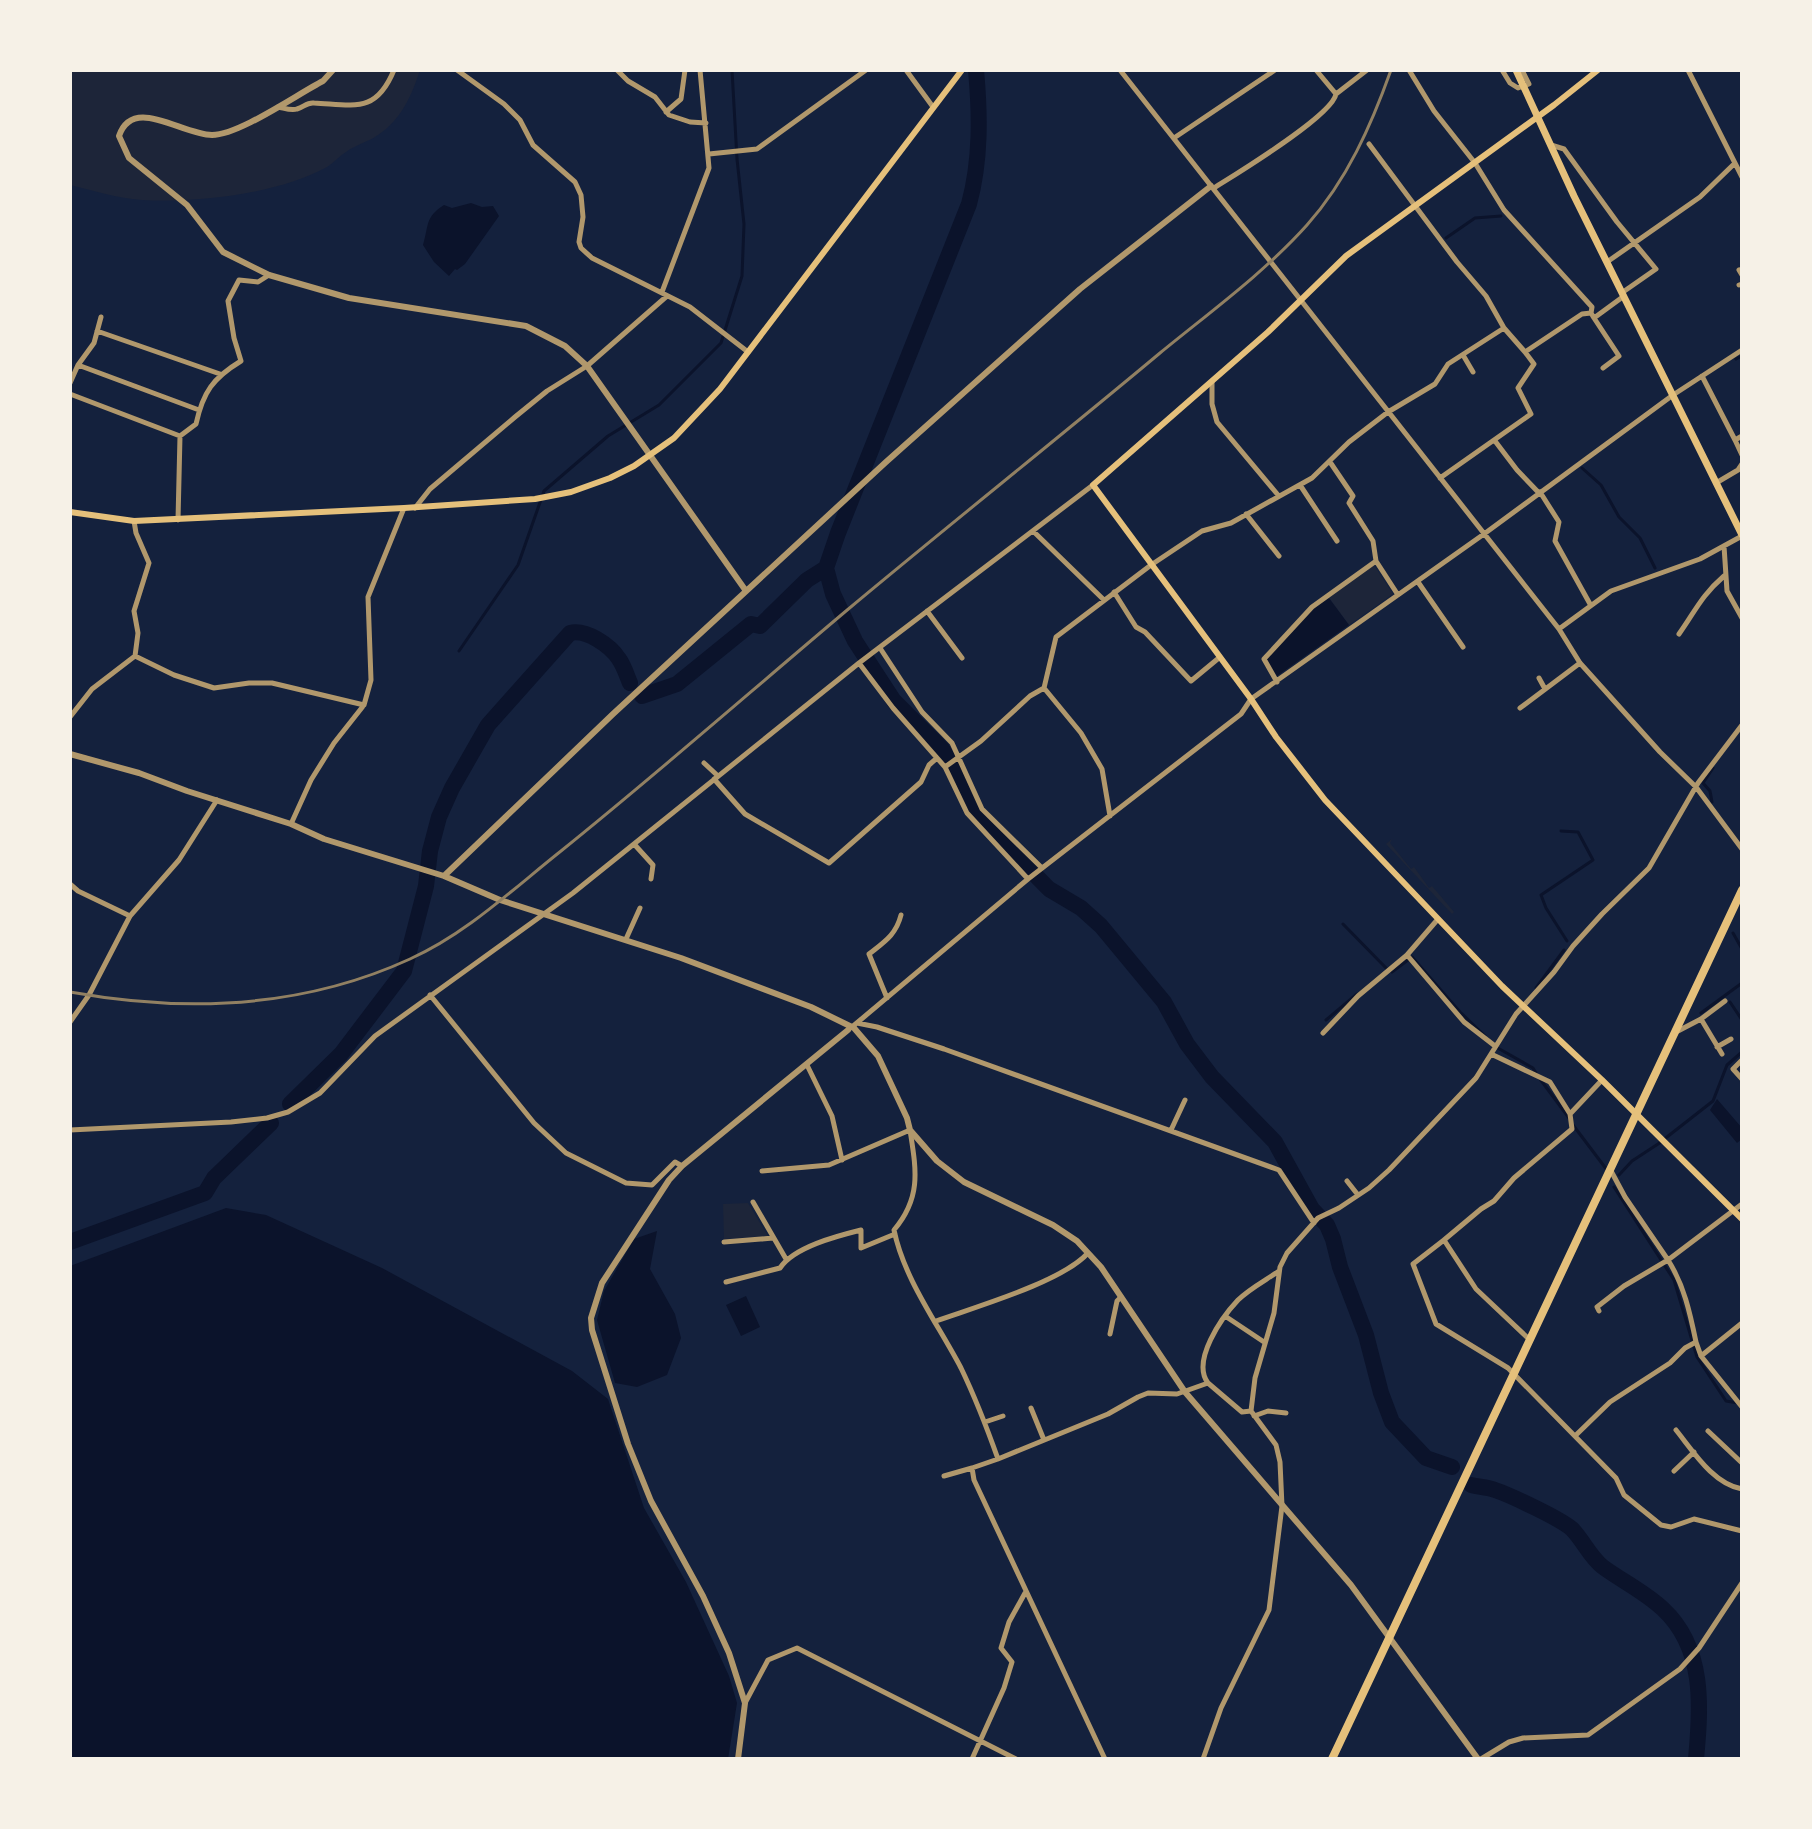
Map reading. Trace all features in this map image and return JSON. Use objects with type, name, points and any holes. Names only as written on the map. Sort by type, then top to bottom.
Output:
[{"type":"highway","points":[[1332,1759],[1742,890]]},
{"type":"main road","points":[[70,512],[134,521],[415,508],[504,502],[571,492],[610,478],[674,438],[695,417],[962,70]]},
{"type":"main road","points":[[1519,70],[1550,145],[1742,536]]},
{"type":"main road","points":[[1598,70],[1418,206],[1346,256],[1302,301],[1093,485],[1325,800],[1524,1006],[1742,1219]]},
{"type":"street","points":[[333,70],[323,81],[236,129],[217,135],[201,135],[148,116],[132,118],[119,136],[129,158],[187,205],[223,252],[269,275],[349,298],[526,326],[565,346],[587,366],[746,591]]},
{"type":"street","points":[[277,106],[295,110],[310,102],[337,107],[373,101],[387,86],[394,70]]},
{"type":"street","points":[[457,70],[504,104],[520,120],[533,145],[575,182],[581,195],[581,248],[592,258],[690,307],[748,352]]},
{"type":"street","points":[[617,70],[628,81],[655,97],[666,112],[690,122],[706,123]]},
{"type":"street","points":[[666,112],[681,99],[685,70]]},
{"type":"street","points":[[415,508],[430,489],[547,391],[587,366],[664,294],[709,168],[700,70]]},
{"type":"street","points":[[709,154],[757,149],[866,70]]},
{"type":"street","points":[[906,70],[933,107]]},
{"type":"street","points":[[1174,138],[1275,70]]},
{"type":"street","points":[[1316,70],[1336,94]]},
{"type":"street","points":[[444,876],[825,518],[1080,289],[1213,187],[1305,126],[1334,101],[1336,94],[1367,70]]},
{"type":"street","points":[[1409,70],[1504,210],[1592,307],[1592,316],[1619,356],[1603,368]]},
{"type":"street","points":[[1502,70],[1510,83],[1525,88]]},
{"type":"street","points":[[1688,70],[1742,177]]},
{"type":"street","points":[[1123,71],[1559,629],[1580,663],[1696,787],[1742,849]]},
{"type":"street","points":[[1424,117],[1434,111]]},
{"type":"street","points":[[1369,144],[1534,364],[1518,388],[1531,414],[1440,478]]},
{"type":"street","points":[[1525,352],[1582,314],[1592,316],[1656,269],[1564,149],[1550,145]]},
{"type":"street","points":[[1607,262],[1700,197],[1734,164]]},
{"type":"street","points":[[180,436],[196,424],[201,401],[220,374],[241,361],[228,301],[239,280],[258,282],[269,275]]},
{"type":"street","points":[[70,383],[78,365],[94,343],[101,317]]},
{"type":"street","points":[[947,765],[981,741],[1030,696],[1044,688],[1056,637],[1202,531],[1231,523],[1312,478],[1349,442],[1388,412],[1435,384],[1448,364],[1504,328]]},
{"type":"street","points":[[97,331],[220,374]]},
{"type":"street","points":[[745,1703],[729,1653],[703,1596],[651,1501],[628,1444],[592,1330],[591,1318],[602,1283],[651,1207],[682,1166],[1028,879],[1241,714],[1251,699],[1418,582],[1673,395],[1742,350]]},
{"type":"street","points":[[1463,355],[1473,372]]},
{"type":"street","points":[[78,365],[199,410]]},
{"type":"street","points":[[1702,376],[1739,438],[1742,455]]},
{"type":"street","points":[[1212,382],[1212,404],[1217,422],[1278,495]]},
{"type":"street","points":[[70,394],[180,436]]},
{"type":"street","points":[[178,520],[180,436]]},
{"type":"street","points":[[1495,441],[1559,522],[1555,541],[1590,604]]},
{"type":"street","points":[[1330,462],[1353,496],[1349,503],[1373,541],[1376,561],[1398,595]]},
{"type":"street","points":[[1716,483],[1738,470],[1742,464]]},
{"type":"street","points":[[70,1130],[267,1118],[288,1112],[320,1093],[375,1036],[543,914],[859,663],[1093,485]]},
{"type":"street","points":[[1300,485],[1337,541]]},
{"type":"street","points":[[291,824],[311,780],[334,743],[364,705],[371,680],[368,597],[404,508]]},
{"type":"street","points":[[1246,514],[1279,556]]},
{"type":"street","points":[[70,717],[92,689],[135,656],[138,633],[134,611],[149,563],[134,521]]},
{"type":"street","points":[[1033,531],[1104,600]]},
{"type":"street","points":[[1559,629],[1590,604],[1629,582],[1700,559],[1742,536]]},
{"type":"street","points":[[1724,546],[1727,591],[1742,618]]},
{"type":"street","points":[[1277,682],[1264,659],[1312,607],[1376,561]]},
{"type":"street","points":[[1679,634],[1693,615],[1696,603],[1725,575]]},
{"type":"street","points":[[1418,582],[1463,647]]},
{"type":"street","points":[[1114,592],[1136,627],[1191,681],[1220,657]]},
{"type":"street","points":[[927,611],[962,658]]},
{"type":"street","points":[[880,648],[922,712],[952,743],[982,809],[1042,868]]},
{"type":"street","points":[[135,656],[174,675],[214,688],[272,683],[364,705]]},
{"type":"street","points":[[859,663],[893,708],[937,758],[947,765],[967,813],[1028,879]]},
{"type":"street","points":[[1520,708],[1580,663]]},
{"type":"street","points":[[1539,678],[1545,689]]},
{"type":"street","points":[[1044,688],[1081,733],[1102,769],[1111,817]]},
{"type":"street","points":[[1203,1759],[1221,1708],[1269,1610],[1282,1506],[1280,1462],[1276,1445],[1252,1413],[1265,1342],[1274,1313],[1279,1271],[1287,1253],[1314,1223],[1358,1195],[1389,1170],[1476,1078],[1516,1014],[1573,946],[1649,868],[1696,787],[1742,725]]},
{"type":"street","points":[[70,754],[139,773],[291,824],[324,839],[444,876],[500,900],[626,939],[788,997],[852,1027],[878,1056],[910,1130],[917,1174],[910,1207],[894,1230],[895,1234],[916,1285],[962,1370],[998,1459]]},
{"type":"street","points":[[704,763],[745,814],[829,863],[921,782],[929,765],[937,758]]},
{"type":"street","points":[[70,1022],[89,995],[130,916],[179,860],[218,800]]},
{"type":"street","points":[[634,844],[653,865],[651,879]]},
{"type":"street","points":[[70,884],[130,916]]},
{"type":"street","points":[[626,939],[640,908]]},
{"type":"street","points":[[887,998],[869,954],[891,937],[901,915]]},
{"type":"street","points":[[1323,1033],[1358,996],[1407,955],[1438,919]]},
{"type":"street","points":[[1407,955],[1464,1022],[1495,1046]]},
{"type":"street","points":[[430,995],[534,1123],[566,1153],[626,1183],[652,1185],[675,1162],[682,1166]]},
{"type":"street","points":[[1674,1034],[1725,1001]]},
{"type":"street","points":[[1701,1019],[1722,1054]]},
{"type":"street","points":[[852,1027],[877,1027],[944,1049],[1279,1170],[1314,1223]]},
{"type":"street","points":[[1717,1047],[1731,1039]]},
{"type":"street","points":[[1491,1054],[1550,1082],[1570,1114],[1572,1129],[1514,1178],[1494,1201],[1413,1264],[1436,1324],[1508,1368],[1616,1478],[1624,1495],[1661,1525],[1671,1527],[1694,1519],[1742,1531]]},
{"type":"street","points":[[1742,1060],[1733,1069],[1742,1079]]},
{"type":"street","points":[[807,1065],[832,1116],[842,1160]]},
{"type":"street","points":[[1570,1114],[1602,1080]]},
{"type":"street","points":[[1171,1130],[1185,1100]]},
{"type":"street","points":[[762,1171],[829,1165],[910,1130]]},
{"type":"street","points":[[910,1130],[951,1173],[980,1191],[1053,1225],[1077,1241],[1101,1267],[1185,1392],[1351,1585],[1480,1759],[1509,1742],[1523,1738],[1588,1735],[1680,1669],[1699,1648],[1742,1583]]},
{"type":"street","points":[[1610,1169],[1625,1197],[1678,1275],[1701,1356],[1742,1407]]},
{"type":"street","points":[[1347,1181],[1358,1195]]},
{"type":"street","points":[[753,1202],[786,1259]]},
{"type":"street","points":[[1599,1311],[1597,1307],[1624,1286],[1668,1260],[1742,1204]]},
{"type":"street","points":[[726,1282],[780,1268],[786,1259],[834,1237],[861,1230],[861,1248],[895,1234]]},
{"type":"street","points":[[724,1242],[773,1238]]},
{"type":"street","points":[[1444,1240],[1476,1289],[1530,1340]]},
{"type":"street","points":[[936,1321],[1022,1290],[1079,1263],[1088,1253]]},
{"type":"street","points":[[1279,1271],[1240,1298],[1225,1316],[1202,1357],[1204,1378],[1242,1412],[1286,1413]]},
{"type":"street","points":[[1110,1334],[1117,1301],[1121,1297]]},
{"type":"street","points":[[1225,1316],[1265,1342]]},
{"type":"street","points":[[1701,1356],[1742,1323]]},
{"type":"street","points":[[1576,1435],[1610,1402],[1696,1342]]},
{"type":"street","points":[[944,1476],[998,1459],[1108,1414],[1148,1393],[1185,1392],[1208,1383]]},
{"type":"street","points":[[1031,1408],[1044,1440]]},
{"type":"street","points":[[985,1422],[1003,1416]]},
{"type":"street","points":[[1676,1430],[1716,1476],[1733,1488],[1742,1489]]},
{"type":"street","points":[[1708,1431],[1742,1463]]},
{"type":"street","points":[[1674,1471],[1694,1452]]},
{"type":"street","points":[[972,1468],[974,1480],[1105,1759]]},
{"type":"street","points":[[972,1759],[1012,1662],[1001,1648],[1009,1622],[1026,1592]]},
{"type":"street","points":[[738,1759],[745,1703],[768,1660],[797,1648],[1016,1759]]},
{"type":"shaded area","points":[[70,70],[420,70],[409,98],[393,122],[327,167],[261,190],[212,198],[164,201],[124,198],[70,185]]},
{"type":"shaded area","points":[[471,203],[482,207],[493,206],[499,216],[465,264],[449,276],[434,262],[423,245],[429,222],[444,205],[452,208]]},
{"type":"shaded area","points":[[1374,565],[1393,594],[1349,625],[1329,598]]},
{"type":"shaded area","points":[[1329,598],[1349,625],[1277,676],[1266,658],[1313,609]]},
{"type":"shaded area","points":[[1392,839],[1390,843],[1411,869],[1414,867],[1429,888],[1432,886],[1454,912],[1452,914],[1386,844]]},
{"type":"shaded area","points":[[1717,1099],[1742,1128],[1742,1139],[1737,1143],[1710,1110]]},
{"type":"shaded area","points":[[748,1203],[768,1236],[724,1239],[723,1204]]},
{"type":"shaded area","points":[[226,1208],[266,1215],[382,1268],[572,1371],[608,1399],[644,1508],[686,1582],[729,1676],[737,1703],[728,1759],[70,1759],[70,1266]]},
{"type":"shaded area","points":[[657,1231],[650,1269],[675,1314],[681,1338],[667,1375],[637,1387],[615,1383],[597,1320],[604,1291],[634,1239]]},
{"type":"shaded area","points":[[746,1296],[760,1327],[741,1336],[726,1305]]},
{"type":"waterway","points":[[459,651],[518,565],[544,491],[608,436],[659,405],[721,343],[742,276],[744,224],[732,70]]},
{"type":"waterway","points":[[976,70],[978,137],[976,171],[969,204],[838,533],[826,568],[833,594],[855,641],[894,701],[942,749],[957,771],[970,804],[986,825],[1049,889],[1081,908],[1101,926],[1164,1002],[1187,1044],[1212,1077],[1275,1142],[1312,1209],[1327,1225],[1333,1239],[1392,1422],[1426,1458],[1452,1467]]},
{"type":"waterway","points":[[1446,238],[1475,218],[1501,216]]},
{"type":"waterway","points":[[1736,359],[1742,356]]},
{"type":"waterway","points":[[1582,468],[1601,485],[1619,517],[1640,538],[1655,568]]},
{"type":"waterway","points":[[642,696],[677,684],[751,624],[760,626],[807,580],[826,568]]},
{"type":"waterway","points":[[290,1104],[341,1054],[404,971],[426,886],[430,851],[439,817],[488,725],[570,633],[583,633],[610,648],[621,662],[630,683]]},
{"type":"waterway","points":[[1712,802],[1710,791],[1703,783],[1713,768]]},
{"type":"waterway","points":[[1561,831],[1578,832],[1593,860],[1541,895],[1567,941]]},
{"type":"waterway","points":[[1343,924],[1387,969]]},
{"type":"waterway","points":[[1733,933],[1742,949]]},
{"type":"waterway","points":[[1536,988],[1564,950]]},
{"type":"waterway","points":[[1392,972],[1412,957],[1485,1036]]},
{"type":"waterway","points":[[1701,1013],[1742,983]]},
{"type":"waterway","points":[[1326,1020],[1357,994]]},
{"type":"waterway","points":[[1730,1002],[1742,1020]]},
{"type":"waterway","points":[[1496,1047],[1533,1068],[1536,1073]]},
{"type":"waterway","points":[[1619,1175],[1632,1161],[1713,1101],[1727,1065],[1742,1052]]},
{"type":"waterway","points":[[1540,1079],[1569,1118]]},
{"type":"waterway","points":[[70,1242],[205,1193],[214,1178],[271,1123]]},
{"type":"waterway","points":[[1573,1125],[1607,1170]]},
{"type":"waterway","points":[[1614,1187],[1674,1280],[1697,1357],[1726,1401],[1738,1403]]},
{"type":"waterway","points":[[1471,1485],[1502,1493],[1572,1529],[1598,1563],[1656,1603],[1677,1625],[1687,1642],[1697,1679],[1699,1719],[1696,1759]]},
{"type":"railway","points":[[70,992],[157,1003],[243,1002],[285,997],[369,976],[431,949],[470,924],[597,822],[846,611],[1273,259],[1307,225],[1346,171],[1375,112],[1391,70]]}]
